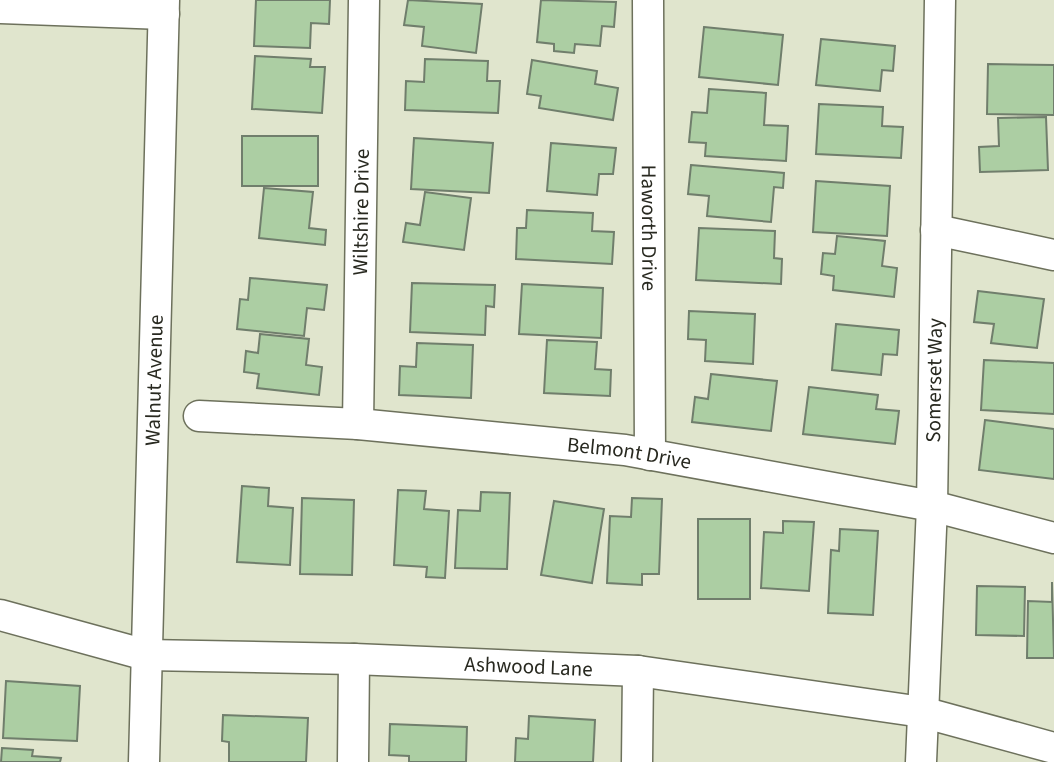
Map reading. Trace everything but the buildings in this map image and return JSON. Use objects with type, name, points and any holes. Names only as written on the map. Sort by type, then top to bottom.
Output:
[{"type":"street","name":"Wiltshire Drive","points":[[358,424],[364,0]]},
{"type":"street","name":"Haworth Drive","points":[[648,0],[650,455]]},
{"type":"street","name":"Somerset Way","points":[[921,762],[932,506],[940,0]]},
{"type":"street","points":[[0,8],[164,7]]},
{"type":"street","name":"Walnut Avenue","points":[[144,762],[164,7]]},
{"type":"street","points":[[936,230],[1054,255]]},
{"type":"street","name":"Belmont Drive","points":[[199,416],[358,424],[650,455],[932,506],[1054,538]]},
{"type":"street","name":"Ashwood Lane","points":[[0,615],[146,654],[354,659],[638,671],[922,712],[1054,748]]},
{"type":"street","points":[[353,762],[354,659]]},
{"type":"street","points":[[637,762],[638,671]]}]
